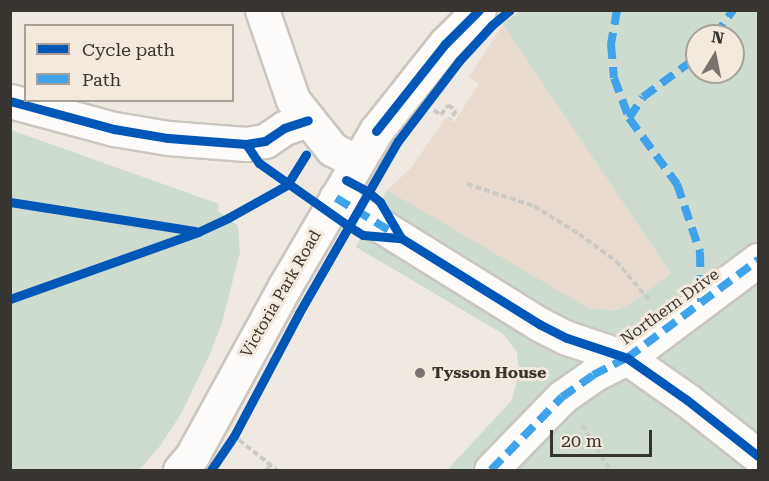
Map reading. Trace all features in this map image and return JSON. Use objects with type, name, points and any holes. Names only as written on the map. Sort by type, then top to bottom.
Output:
[{"type":"street","points":[[262,10],[293,100],[332,149],[356,162]]},
{"type":"street","name":"Victoria Park Road","points":[[180,471],[192,456],[356,162],[376,131],[445,44],[479,10]]},
{"type":"street","points":[[10,101],[114,129],[168,138],[246,144],[265,141],[284,128],[308,120]]},
{"type":"street","points":[[336,198],[539,324],[567,339],[627,358],[687,400],[759,456]]},
{"type":"street","name":"Northern Drive","points":[[491,471],[562,397],[593,375],[627,358],[759,260]]},
{"type":"path","points":[[425,105],[441,115],[448,105],[456,111],[450,119]]},
{"type":"path","points":[[467,184],[534,206],[616,261],[644,294]]},
{"type":"path","points":[[562,397],[610,471]]},
{"type":"path","points":[[239,426],[231,440],[277,471]]},
{"type":"path","points":[[266,471],[271,465]]},
{"type":"shaded area","points":[[503,24],[671,274],[625,307],[607,310],[588,308],[576,303],[387,190],[411,168],[446,117],[454,122],[479,84],[469,77]]},
{"type":"green space","points":[[520,11],[758,11],[758,470],[447,470],[512,400],[519,372],[517,352],[503,334],[356,247],[387,190],[588,308],[613,310],[625,307],[671,274],[503,24]]},
{"type":"green space","points":[[11,130],[219,204],[218,211],[238,226],[240,252],[222,323],[210,354],[181,414],[160,446],[139,470],[11,470]]},
{"type":"marked path","points":[[617,10],[611,44],[614,78],[629,118],[677,184],[700,252],[701,302]]},
{"type":"marked path","points":[[723,24],[733,10]]},
{"type":"marked path","points":[[629,118],[643,97],[685,66]]},
{"type":"marked path","points":[[336,198],[395,234]]},
{"type":"marked path","points":[[491,470],[562,397],[593,375],[627,358],[758,260]]},
{"type":"cycle path","points":[[376,131],[445,44],[479,10]]},
{"type":"cycle path","points":[[211,470],[234,436],[299,313],[398,141],[459,61],[492,25],[510,10]]},
{"type":"cycle path","points":[[10,101],[114,129],[168,138],[246,144],[265,141],[284,128],[308,120]]},
{"type":"cycle path","points":[[246,144],[259,163],[363,235],[401,238],[539,324],[567,338],[627,358],[687,400],[758,456]]},
{"type":"cycle path","points":[[10,299],[198,232],[228,218],[287,185],[306,155]]},
{"type":"cycle path","points":[[346,180],[367,191],[380,202],[401,238]]},
{"type":"cycle path","points":[[10,202],[195,231]]},
{"type":"place","name":"Tysson House","points":[[420,373]]}]
